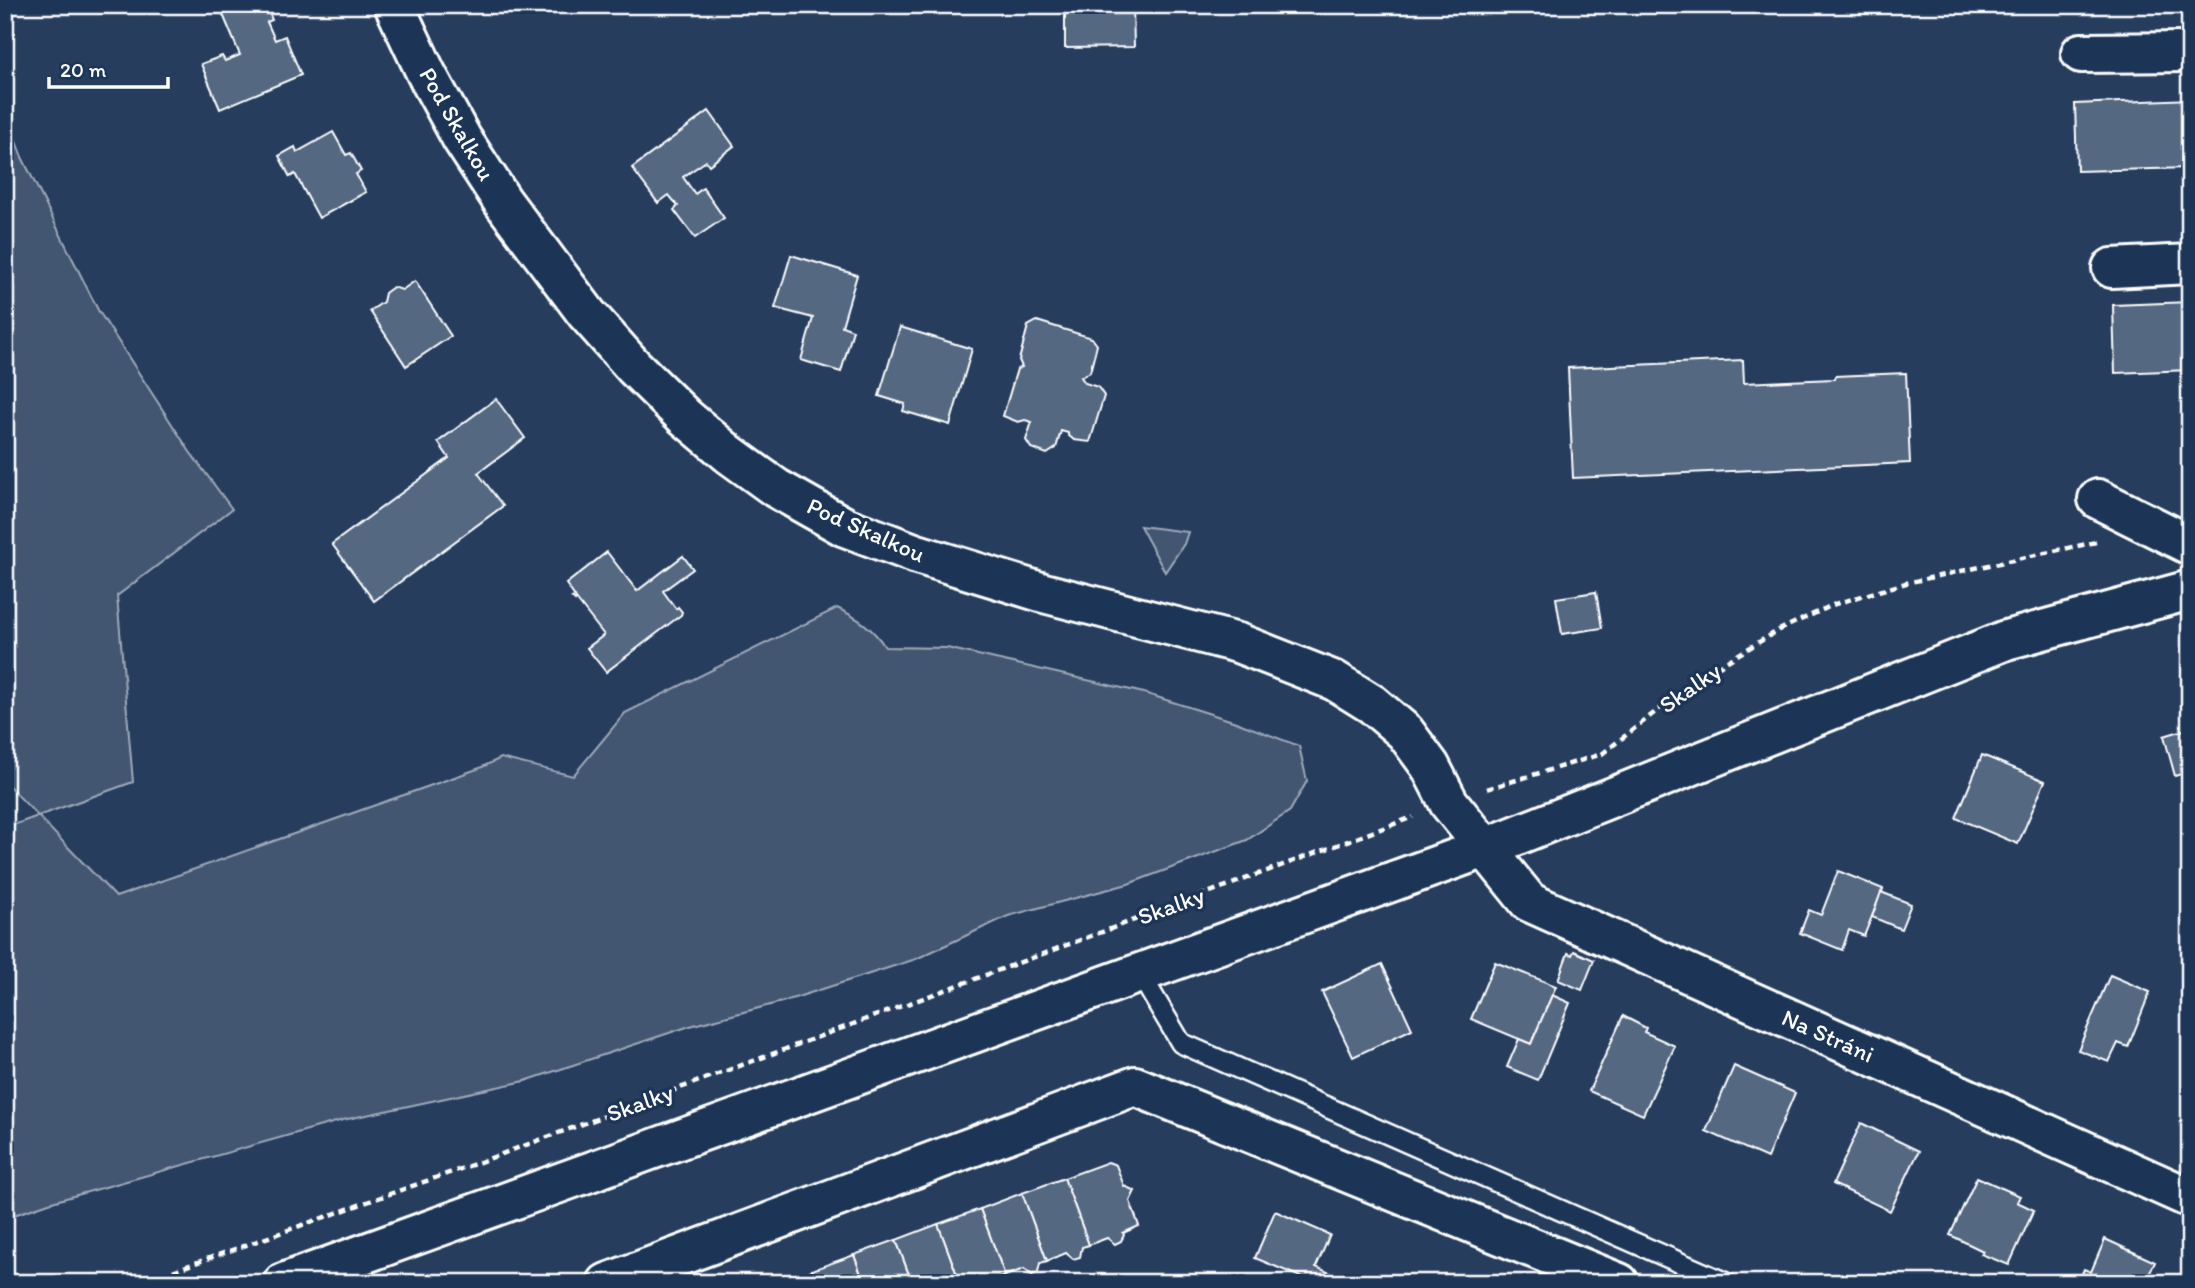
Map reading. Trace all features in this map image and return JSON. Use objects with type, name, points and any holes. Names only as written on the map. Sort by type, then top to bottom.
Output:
[{"type":"street","name":"Pod Skalkou","points":[[394,5],[426,74],[462,139],[543,258],[587,314],[634,367],[685,417],[729,454],[776,488],[845,527],[916,554],[1044,593],[1238,643],[1335,681],[1372,704],[1405,732],[1430,765],[1449,803],[1485,848]]},
{"type":"street","points":[[2081,53],[2190,52]]},
{"type":"street","points":[[2112,268],[2190,264]]},
{"type":"street","points":[[2098,499],[2174,537]]},
{"type":"street","name":"Skalky","points":[[283,1283],[1485,848],[2006,640],[2190,590]]},
{"type":"street","name":"Na Stráni","points":[[1485,848],[1529,902],[2190,1198]]},
{"type":"street","points":[[607,1283],[1135,1086],[1619,1283]]},
{"type":"lane","points":[[1139,972],[1181,1043],[1726,1283]]},
{"type":"path","name":"Skalky","points":[[139,1283],[480,1162],[1449,803],[1602,754],[1696,680],[1779,630],[1835,604],[1906,583],[2174,537]]},
{"type":"shaded area","points":[[5,113],[22,157],[98,310],[190,452],[232,509],[117,596],[133,782],[38,816],[5,782]]},
{"type":"shaded area","points":[[1140,526],[1188,532],[1184,544],[1165,572]]},
{"type":"shaded area","points":[[837,608],[864,624],[885,647],[947,648],[1144,693],[1233,721],[1299,746],[1307,781],[1290,811],[1247,840],[1128,884],[1008,916],[916,959],[782,1002],[690,1026],[525,1081],[343,1120],[52,1202],[5,1218],[5,828],[38,816],[116,897],[480,768],[501,758],[573,776],[625,713]]},
{"type":"building","points":[[219,5],[266,5],[272,20],[267,22],[275,40],[285,36],[301,75],[220,109],[201,64],[222,56],[225,61],[240,55]]},
{"type":"building","points":[[1133,5],[1134,47],[1065,48],[1065,7]]},
{"type":"building","points":[[2190,99],[2190,168],[2077,171],[2075,104]]},
{"type":"building","points":[[709,111],[734,146],[709,165],[706,161],[683,177],[695,194],[703,188],[724,218],[695,238],[674,210],[678,206],[669,195],[658,203],[632,168]]},
{"type":"building","points":[[333,132],[346,155],[351,153],[361,171],[356,174],[366,192],[319,218],[295,174],[290,177],[279,156],[295,147],[297,152]]},
{"type":"building","points":[[791,255],[857,275],[842,326],[853,330],[841,372],[801,360],[813,318],[775,308]]},
{"type":"building","points":[[415,281],[451,336],[406,366],[370,311],[383,302],[385,293],[393,287],[402,290]]},
{"type":"building","points":[[2190,302],[2190,370],[2115,373],[2113,305]]},
{"type":"building","points":[[1037,321],[1092,338],[1097,345],[1090,372],[1081,377],[1085,383],[1098,387],[1104,396],[1090,442],[1074,440],[1068,433],[1061,431],[1056,448],[1047,454],[1031,448],[1026,440],[1032,422],[1018,422],[1003,416],[1017,369],[1022,367],[1019,360],[1028,326]]},
{"type":"building","points":[[900,327],[972,349],[950,425],[903,411],[905,404],[879,396]]},
{"type":"building","points":[[1743,360],[1744,383],[1906,373],[1910,463],[1573,478],[1568,368]]},
{"type":"building","points":[[496,399],[525,438],[478,473],[503,506],[374,601],[332,544],[449,458],[438,442]]},
{"type":"building","points":[[607,552],[637,591],[683,556],[693,569],[663,591],[676,609],[678,607],[682,612],[681,615],[606,672],[587,648],[604,635],[576,599],[575,601],[572,598],[575,597],[566,584]]},
{"type":"building","points":[[1596,592],[1602,628],[1562,634],[1556,598]]},
{"type":"building","points":[[2190,728],[2190,771],[2175,776],[2164,736]]},
{"type":"building","points":[[1982,755],[2045,781],[2018,844],[1956,818]]},
{"type":"building","points":[[1838,871],[1883,889],[1864,936],[1849,930],[1842,950],[1800,933],[1809,910],[1821,915]]},
{"type":"building","points":[[1881,892],[1911,904],[1901,929],[1872,917]]},
{"type":"building","points":[[1574,951],[1594,960],[1582,990],[1558,980],[1568,953],[1572,955]]},
{"type":"building","points":[[1495,962],[1556,986],[1531,1044],[1471,1019]]},
{"type":"building","points":[[1382,964],[1412,1029],[1353,1057],[1322,992]]},
{"type":"building","points":[[2110,975],[2150,992],[2128,1047],[2118,1043],[2109,1062],[2078,1050]]},
{"type":"building","points":[[1552,995],[1570,1003],[1538,1080],[1507,1067],[1519,1039],[1531,1044]]},
{"type":"building","points":[[1623,1016],[1646,1028],[1644,1032],[1675,1046],[1643,1115],[1589,1091]]},
{"type":"building","points":[[1734,1066],[1795,1093],[1767,1158],[1706,1131]]},
{"type":"building","points":[[1861,1123],[1919,1151],[1890,1211],[1833,1184]]},
{"type":"building","points":[[1108,1162],[1116,1165],[1124,1186],[1135,1191],[1130,1201],[1139,1226],[1123,1233],[1121,1241],[1115,1244],[1107,1238],[1089,1245],[1064,1178]]},
{"type":"building","points":[[1977,1177],[2020,1196],[2017,1202],[2034,1210],[2009,1265],[1981,1254],[1983,1251],[1950,1235]]},
{"type":"building","points":[[1064,1178],[1089,1245],[1082,1247],[1080,1257],[1073,1259],[1066,1253],[1047,1261],[1022,1193]]},
{"type":"building","points":[[1022,1193],[1047,1261],[1040,1263],[1038,1272],[1032,1275],[1024,1269],[1005,1276],[980,1209]]},
{"type":"building","points":[[980,1209],[1005,1276],[999,1278],[999,1283],[960,1283],[938,1224]]},
{"type":"building","points":[[1275,1211],[1330,1235],[1316,1267],[1337,1276],[1334,1283],[1315,1283],[1255,1258]]},
{"type":"building","points":[[938,1224],[960,1283],[912,1283],[896,1240]]},
{"type":"building","points":[[2105,1239],[2155,1262],[2145,1283],[2078,1283],[2084,1269],[2091,1272]]},
{"type":"building","points":[[896,1240],[912,1283],[864,1283],[854,1255]]},
{"type":"building","points":[[854,1255],[864,1283],[816,1283],[812,1270]]},
{"type":"building","points":[[812,1270],[816,1283],[779,1283]]}]
